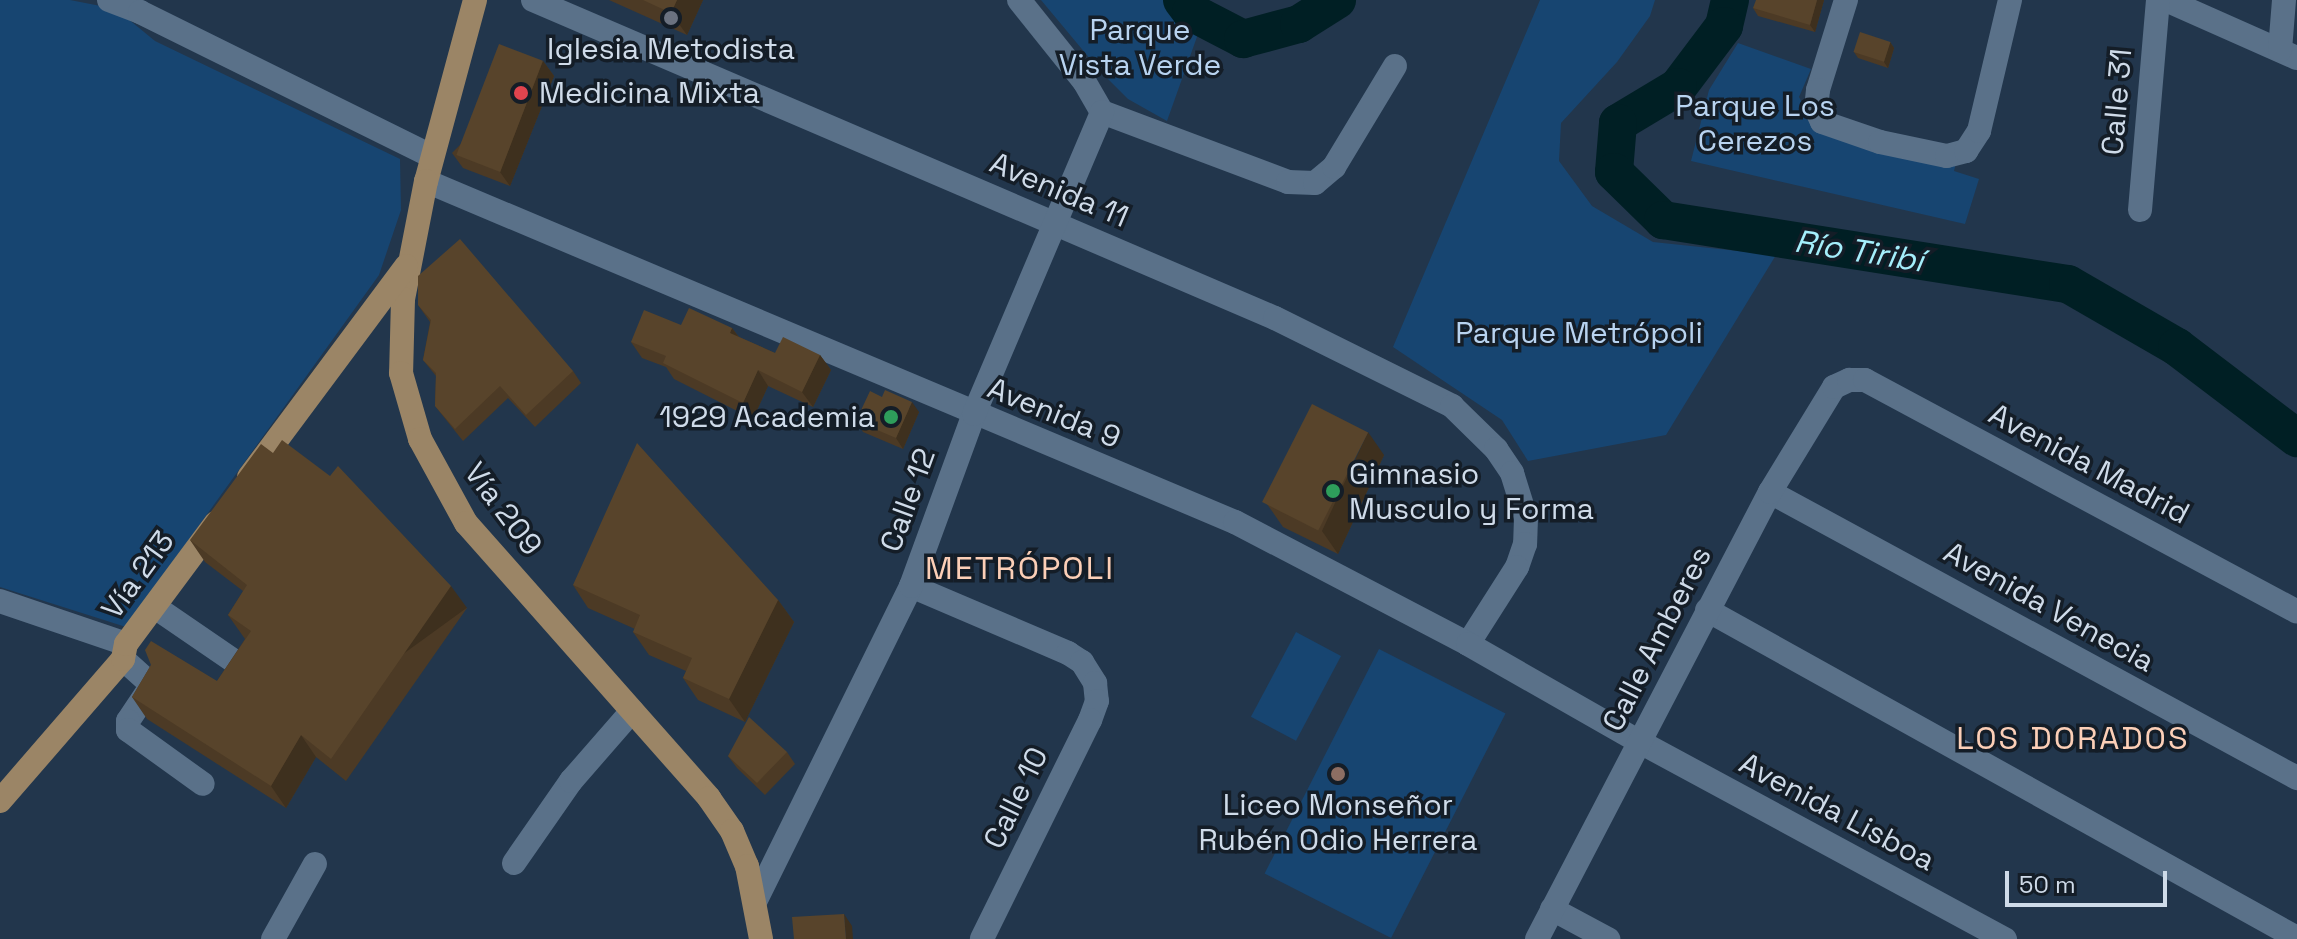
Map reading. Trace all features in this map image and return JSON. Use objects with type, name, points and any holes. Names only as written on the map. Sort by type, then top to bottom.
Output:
[{"type":"main road","name":"Vía 209","points":[[475,0],[426,181],[408,265],[401,316],[401,373],[420,439],[466,523],[709,798],[732,831],[747,866],[761,939]]},
{"type":"main road","name":"Vía 213","points":[[0,801],[124,651],[408,265]]},
{"type":"street","points":[[109,0],[432,156]]},
{"type":"street","name":"Avenida 11","points":[[533,0],[1275,318],[1452,406],[1496,449],[1520,491],[1526,518],[1525,544],[1517,567],[1468,644]]},
{"type":"street","points":[[1846,0],[1818,90],[1816,109],[1822,122],[1880,142],[1947,156],[1966,151],[1979,131],[2010,0]]},
{"type":"street","name":"Calle 31","points":[[2140,210],[2158,0]]},
{"type":"street","points":[[2166,0],[2288,54],[2284,0]]},
{"type":"street","points":[[1016,2],[1084,81],[1102,112],[1288,182],[1315,183],[1334,167],[1395,66]]},
{"type":"street","name":"Calle 12","points":[[755,902],[911,586],[974,414],[1102,112]]},
{"type":"street","name":"Avenida 9","points":[[426,181],[1235,522],[1468,644],[1640,742]]},
{"type":"street","name":"Calle Amberes","points":[[1537,939],[1770,492],[1834,387],[1849,380]]},
{"type":"street","name":"Avenida Madrid","points":[[1849,380],[1865,380],[2297,612]]},
{"type":"street","name":"Avenida Venecia","points":[[1770,492],[2297,778]]},
{"type":"street","name":"Calle 10","points":[[911,586],[1068,653],[1082,662],[1095,683],[1097,701],[1090,720],[982,939]]},
{"type":"street","points":[[0,601],[124,651],[152,685],[128,721],[128,730],[203,784]]},
{"type":"street","points":[[155,607],[234,661]]},
{"type":"street","points":[[1707,610],[2297,938]]},
{"type":"street","points":[[514,863],[571,781],[632,711]]},
{"type":"street","name":"Avenida Lisboa","points":[[1640,742],[2005,939]]},
{"type":"street","points":[[273,939],[315,864]]},
{"type":"street","points":[[1552,909],[1608,939]]},
{"type":"green space","points":[[0,0],[70,0],[116,9],[155,41],[400,159],[401,210],[379,275],[126,627],[0,587]]},
{"type":"green space","name":"Parque Vista Verde","points":[[1041,0],[1164,0],[1183,27],[1198,34],[1167,121],[1128,99],[1101,72]]},
{"type":"green space","name":"Parque Metrópoli","points":[[1540,0],[1655,0],[1650,16],[1617,62],[1561,123],[1559,161],[1592,206],[1653,242],[1776,255],[1666,435],[1528,461],[1502,420],[1393,347]]},
{"type":"green space","name":"Parque Los Cerezos","points":[[1738,43],[1811,69],[1799,97],[1810,118],[1956,163],[1954,171],[1979,179],[1965,224],[1691,161],[1709,90]]},
{"type":"green space","points":[[1296,632],[1341,656],[1296,741],[1251,717]]},
{"type":"green space","points":[[1379,649],[1506,713],[1391,938],[1265,874]]},
{"type":"building","points":[[643,0],[677,0],[671,13]]},
{"type":"building","points":[[1756,0],[1817,0],[1810,25],[1753,8]]},
{"type":"building","points":[[1860,32],[1890,42],[1884,62],[1854,52]]},
{"type":"building","points":[[499,44],[543,61],[500,172],[456,155]]},
{"type":"building","points":[[460,239],[573,371],[526,415],[500,386],[455,429],[435,406],[436,373],[423,360],[431,320],[418,305],[418,276]]},
{"type":"building","points":[[689,308],[732,328],[730,333],[775,353],[783,337],[820,355],[802,392],[758,370],[743,403],[663,363],[666,356],[631,342],[644,310],[681,325]]},
{"type":"building","points":[[885,390],[912,402],[896,438],[856,421],[870,391],[882,397]]},
{"type":"building","points":[[1312,404],[1368,433],[1318,531],[1262,502]]},
{"type":"building","points":[[282,440],[330,476],[338,466],[451,586],[331,759],[301,735],[271,786],[132,697],[151,665],[145,650],[151,641],[217,681],[251,631],[228,615],[247,585],[190,540],[261,444],[273,453]]},
{"type":"building","points":[[637,443],[778,600],[729,699],[683,678],[692,658],[633,632],[640,615],[573,585]]},
{"type":"building","points":[[749,717],[787,752],[757,783],[728,756]]},
{"type":"building","points":[[844,914],[846,939],[794,939],[792,917]]},
{"type":"waterway","name":"Río Tiribí","points":[[1182,0],[1191,12],[1243,39],[1299,24],[1337,0]]},
{"type":"waterway","name":"Río Tiribí","points":[[1730,0],[1724,26],[1678,87],[1618,123],[1614,172],[1663,220],[2068,284],[2177,347],[2297,438]]},
{"type":"place","name":"Iglesia Metodista","points":[[671,18]]},
{"type":"place","name":"Medicina Mixta","points":[[521,93]]},
{"type":"place","name":"1929 Academia","points":[[891,417]]},
{"type":"place","name":"Gimnasio Musculo y Forma","points":[[1333,491]]},
{"type":"place","name":"Liceo Monseñor Rubén Odio Herrera","points":[[1338,774]]},
{"type":"district","name":"METRÓPOLI","points":[[1020,568]]},
{"type":"district","name":"LOS DORADOS","points":[[2073,738]]}]
